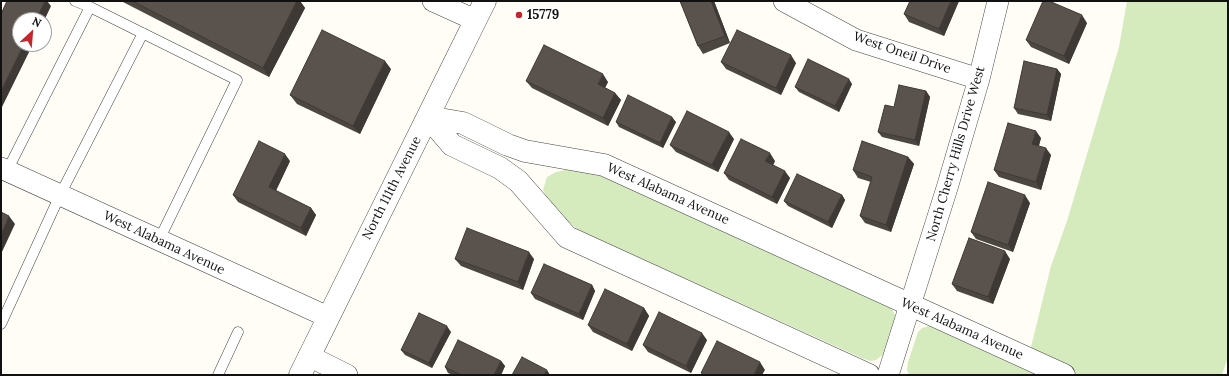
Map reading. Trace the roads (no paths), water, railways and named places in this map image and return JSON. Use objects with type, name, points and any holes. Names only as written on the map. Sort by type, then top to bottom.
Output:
[{"type":"street","points":[[433,1],[475,20]]},
{"type":"street","name":"North 111th Avenue","points":[[304,366],[485,1]]},
{"type":"street","name":"West Oneil Drive","points":[[784,1],[856,40],[980,79]]},
{"type":"street","name":"North Cherry Hills Drive West","points":[[888,375],[980,79],[998,1]]},
{"type":"street","points":[[428,117],[452,144],[500,168],[518,180],[567,237],[869,375]]},
{"type":"street","name":"West Alabama Avenue","points":[[428,117],[463,123],[508,146],[525,151],[604,165],[1064,375]]},
{"type":"street","name":"West Alabama Avenue","points":[[4,170],[328,317]]},
{"type":"street","points":[[304,366],[347,375]]},
{"type":"lane","points":[[75,1],[237,80],[159,240]]},
{"type":"lane","points":[[4,170],[90,7]]},
{"type":"lane","points":[[1,324],[60,195],[142,33]]},
{"type":"lane","points":[[218,375],[238,332]]},
{"type":"place","name":"15779","points":[[519,15]]}]
